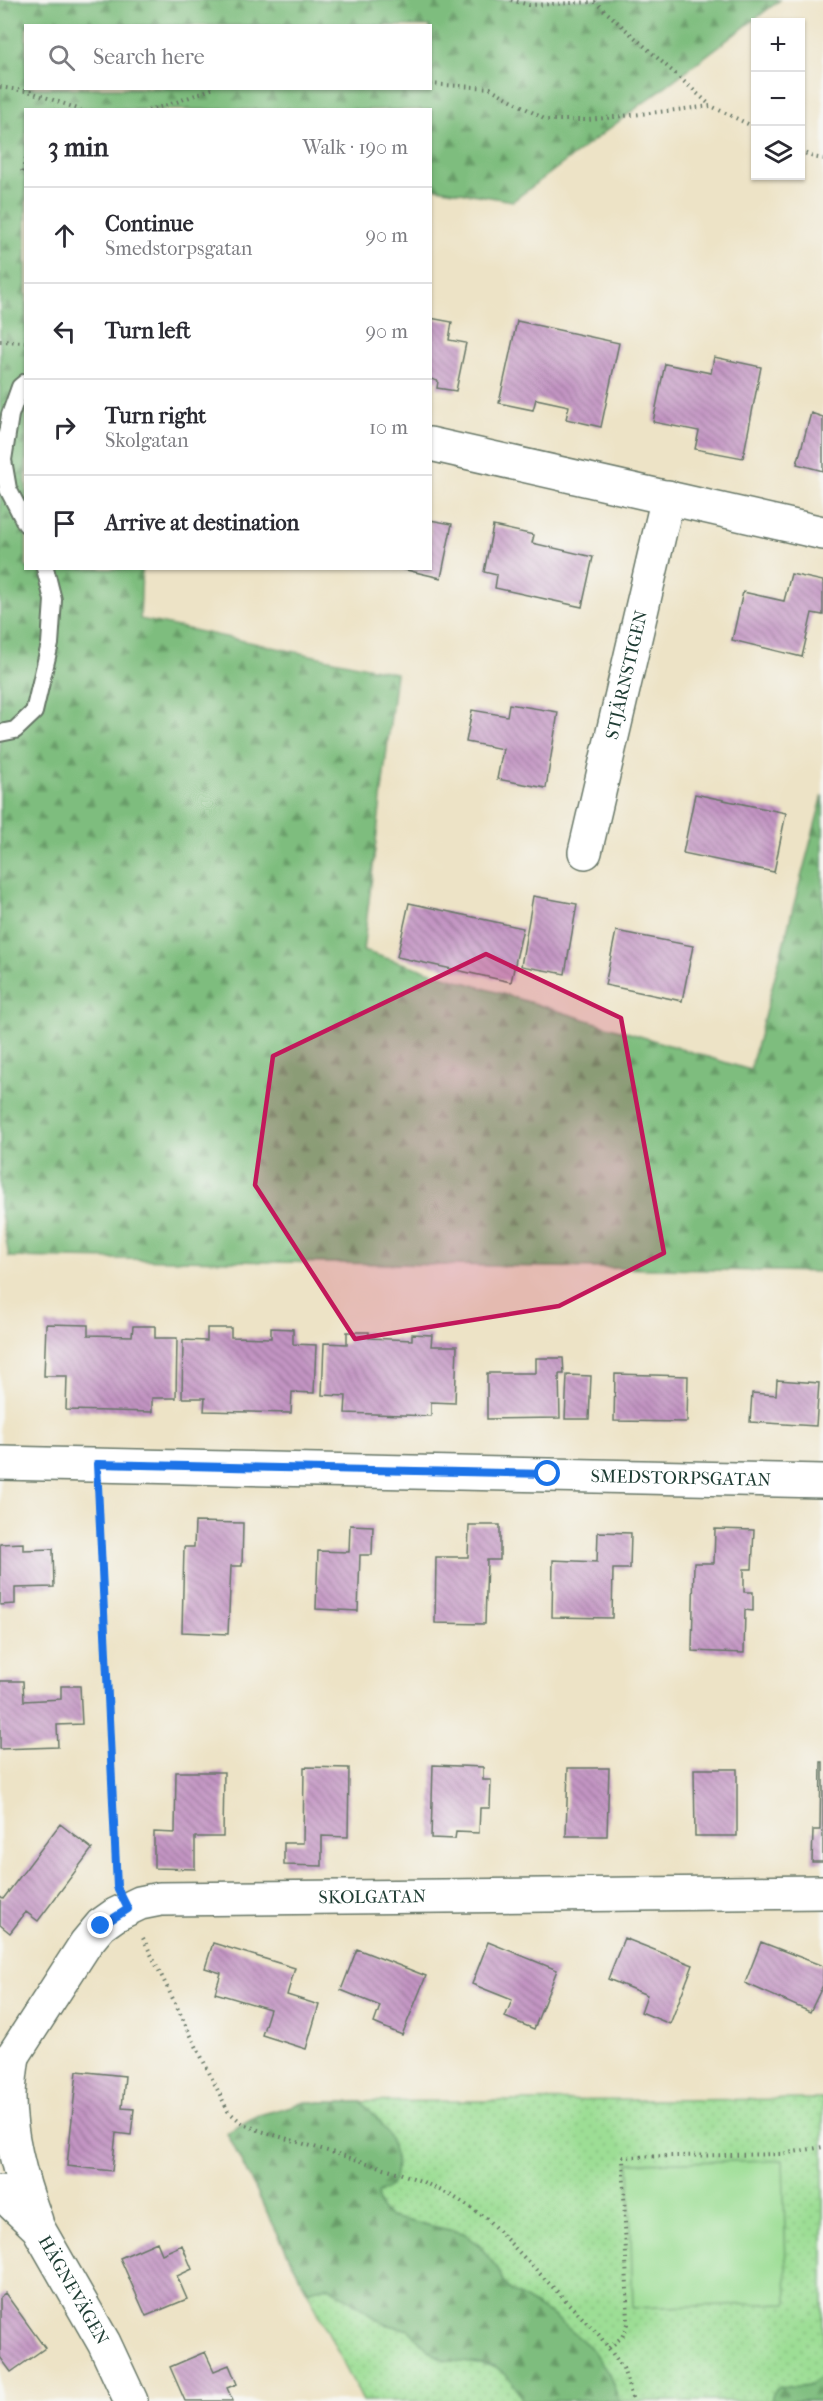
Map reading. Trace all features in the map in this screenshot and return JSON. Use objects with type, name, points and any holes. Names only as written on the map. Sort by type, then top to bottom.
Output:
[{"type":"street","points":[[432,444],[823,533]]},
{"type":"street","name":"STJÄRNSTIGEN","points":[[585,852],[668,497]]},
{"type":"street","name":"SMEDSTORPSGATAN","points":[[0,1463],[823,1481]]},
{"type":"street","name":"SKOLGATAN","points":[[6,2061],[86,1943],[101,1926],[140,1903],[160,1899],[823,1892]]},
{"type":"street","points":[[6,2061],[10,2122],[22,2185],[38,2228]]},
{"type":"street","name":"HÄGNEVÄGEN","points":[[0,2192],[38,2228],[104,2343],[131,2401]]},
{"type":"lane","points":[[24,384],[20,387],[10,415],[3,460],[8,489],[24,521]]},
{"type":"lane","points":[[0,732],[15,730],[34,712],[50,644],[52,600],[45,570]]},
{"type":"path","points":[[511,0],[529,5],[595,2],[711,106],[752,126]]},
{"type":"path","points":[[432,84],[490,88],[546,120],[588,120],[711,106]]},
{"type":"path","points":[[0,87],[31,92],[68,108]]},
{"type":"path","points":[[156,108],[209,90]]},
{"type":"path","points":[[805,153],[823,159]]},
{"type":"path","points":[[0,342],[24,342]]},
{"type":"path","points":[[97,1464],[117,1887],[228,2112],[243,2124],[261,2131],[391,2170],[454,2197],[486,2218],[599,2335],[623,2368],[633,2401]]},
{"type":"path","points":[[609,2348],[622,2337],[628,2324],[623,2157],[782,2154],[823,2147]]},
{"type":"highlighted area","points":[[486,954],[621,1018],[664,1253],[559,1306],[355,1339],[255,1185],[273,1056]]},
{"type":"green space","points":[[0,0],[780,0],[756,18],[751,18],[751,22],[513,201],[432,187],[432,108],[24,108],[24,570],[142,570],[140,619],[396,673],[363,951],[750,1070],[823,795],[823,1272],[9,1257],[0,1206]]},
{"type":"green space","points":[[823,2099],[823,2401],[363,2401],[227,2133],[256,2116],[306,2102]]},
{"type":"green space","points":[[306,2102],[361,2102],[369,2109],[387,2133],[392,2143],[396,2162],[393,2181],[389,2187],[378,2194],[378,2202],[382,2210],[390,2217],[464,2233],[479,2245],[498,2269],[510,2290],[555,2317],[590,2347],[609,2374],[619,2401],[523,2401],[512,2381],[495,2366],[445,2360],[430,2352],[409,2330],[385,2324],[330,2287],[307,2291],[227,2133],[256,2116]]},
{"type":"green space","points":[[783,2160],[787,2303],[633,2308],[629,2163]]},
{"type":"green space","points":[[823,2376],[823,2401],[771,2401],[776,2389],[786,2386],[805,2386]]},
{"type":"building","points":[[432,318],[452,322],[449,340],[466,343],[456,391],[437,388],[438,381],[432,380]]},
{"type":"building","points":[[517,321],[619,343],[601,427],[566,419],[569,406],[536,399],[533,410],[499,403]]},
{"type":"building","points":[[714,357],[761,367],[743,458],[695,449],[699,431],[653,422],[665,364],[711,373]]},
{"type":"building","points":[[811,413],[823,417],[823,471],[797,464]]},
{"type":"building","points":[[432,520],[452,524],[441,578],[406,570],[432,570]]},
{"type":"building","points":[[493,526],[534,535],[532,543],[593,557],[582,607],[495,588],[497,575],[484,572]]},
{"type":"building","points":[[791,574],[823,581],[823,615],[812,613],[802,657],[732,640],[743,592],[784,601]]},
{"type":"building","points":[[509,704],[558,712],[546,788],[497,779],[503,749],[466,742],[472,710],[507,716]]},
{"type":"building","points":[[695,794],[786,813],[774,872],[683,853]]},
{"type":"building","points":[[533,896],[577,904],[565,974],[521,966]]},
{"type":"building","points":[[409,903],[523,928],[511,982],[397,957]]},
{"type":"building","points":[[616,931],[693,946],[682,1001],[605,985]]},
{"type":"building","points":[[46,1324],[88,1325],[88,1335],[132,1336],[133,1326],[155,1326],[155,1338],[177,1338],[176,1398],[152,1398],[152,1412],[66,1410],[67,1376],[44,1376]]},
{"type":"building","points":[[207,1328],[231,1328],[231,1337],[271,1338],[271,1328],[293,1329],[293,1344],[316,1345],[314,1393],[292,1392],[291,1413],[204,1411],[205,1398],[182,1398],[183,1340],[207,1341]]},
{"type":"building","points":[[347,1332],[369,1332],[369,1338],[412,1340],[412,1334],[432,1335],[431,1346],[457,1346],[455,1403],[431,1402],[431,1416],[345,1413],[346,1396],[322,1395],[324,1343],[347,1344]]},
{"type":"building","points":[[536,1358],[563,1358],[564,1374],[559,1374],[560,1418],[487,1419],[487,1373],[536,1373]]},
{"type":"building","points":[[615,1374],[688,1376],[687,1422],[614,1421]]},
{"type":"building","points":[[567,1375],[591,1376],[589,1419],[565,1419]]},
{"type":"building","points":[[777,1380],[819,1383],[816,1426],[750,1422],[752,1393],[776,1395]]},
{"type":"building","points":[[195,1522],[243,1523],[242,1566],[231,1566],[228,1634],[182,1632],[184,1547],[194,1547]]},
{"type":"building","points":[[350,1525],[373,1526],[372,1555],[360,1555],[358,1611],[316,1609],[318,1551],[349,1552]]},
{"type":"building","points":[[469,1525],[500,1525],[500,1560],[487,1560],[485,1624],[435,1623],[436,1557],[468,1557]]},
{"type":"building","points":[[715,1529],[754,1530],[752,1569],[744,1569],[744,1592],[753,1592],[753,1611],[745,1610],[744,1653],[692,1651],[694,1563],[714,1563]]},
{"type":"building","points":[[598,1532],[631,1533],[630,1569],[613,1569],[612,1618],[552,1617],[553,1560],[597,1562]]},
{"type":"building","points":[[23,1543],[23,1550],[53,1549],[54,1587],[15,1588],[15,1604],[0,1605],[0,1544]]},
{"type":"building","points":[[0,1681],[23,1681],[24,1701],[61,1699],[61,1686],[80,1686],[82,1724],[57,1725],[58,1747],[0,1749]]},
{"type":"building","points":[[821,1762],[823,1762],[823,1862],[812,1862],[813,1830],[820,1830]]},
{"type":"building","points":[[433,1765],[483,1767],[483,1780],[491,1780],[490,1808],[480,1808],[479,1833],[456,1832],[455,1839],[431,1838]]},
{"type":"building","points":[[304,1767],[349,1768],[348,1837],[322,1836],[322,1866],[284,1865],[284,1843],[303,1843]]},
{"type":"building","points":[[568,1768],[609,1768],[607,1836],[566,1836]]},
{"type":"building","points":[[694,1769],[737,1769],[737,1836],[695,1836]]},
{"type":"building","points":[[176,1772],[224,1772],[223,1837],[195,1837],[195,1869],[154,1868],[154,1832],[175,1833]]},
{"type":"building","points":[[60,1824],[92,1849],[38,1921],[26,1912],[10,1933],[0,1925],[0,1897],[3,1899]]},
{"type":"building","points":[[624,1938],[693,1965],[670,2024],[641,2012],[647,1995],[608,1979]]},
{"type":"building","points":[[488,1942],[557,1970],[534,2029],[505,2017],[512,2000],[472,1984]]},
{"type":"building","points":[[761,1942],[823,1966],[823,1985],[810,2012],[745,1983]]},
{"type":"building","points":[[213,1943],[295,1968],[287,1995],[319,2005],[306,2049],[262,2035],[270,2009],[215,1993],[221,1973],[205,1968]]},
{"type":"building","points":[[357,1949],[426,1976],[402,2035],[374,2023],[380,2006],[341,1990]]},
{"type":"building","points":[[77,2071],[125,2076],[122,2108],[134,2109],[131,2135],[116,2133],[112,2171],[67,2166]]},
{"type":"building","points":[[157,2242],[162,2254],[182,2245],[192,2269],[177,2276],[187,2299],[146,2316],[120,2258]]},
{"type":"building","points":[[5,2293],[45,2348],[11,2372],[0,2357],[0,2297]]},
{"type":"building","points":[[205,2352],[214,2371],[229,2365],[237,2384],[227,2388],[233,2401],[185,2401],[170,2367]]},
{"type":"route","points":[[101,1926],[115,1915],[128,1909],[117,1887],[97,1464],[548,1474]]}]
